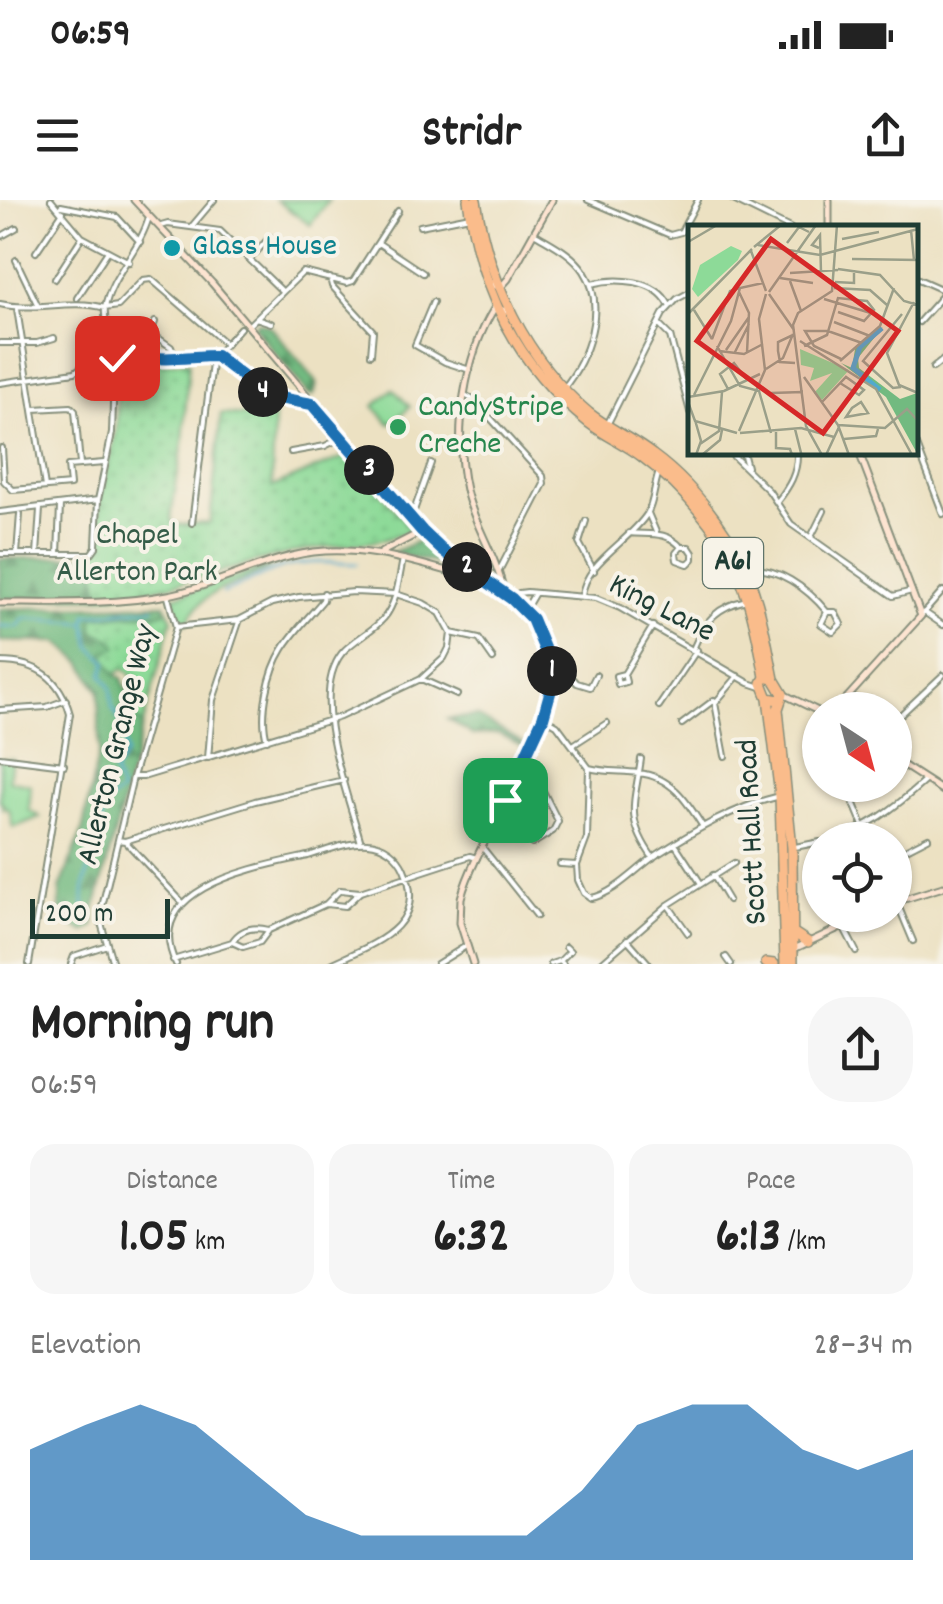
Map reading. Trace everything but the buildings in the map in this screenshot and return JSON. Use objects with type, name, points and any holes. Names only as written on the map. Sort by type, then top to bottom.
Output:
[{"type":"highway","name":"A61","points":[[468,200],[492,284],[528,357],[574,409],[660,470],[717,534],[752,599]]},
{"type":"highway","name":"A61","points":[[476,200],[492,284]]},
{"type":"highway","name":"A61","points":[[503,309],[564,388],[606,426],[669,467],[723,530],[746,571],[767,681],[777,697]]},
{"type":"highway","name":"A61","points":[[767,681],[777,697]]},
{"type":"highway","name":"Scott Hall Road","points":[[777,697],[788,955],[793,964]]},
{"type":"highway","name":"Scott Hall Road","points":[[777,697],[792,848],[794,933],[788,955]]},
{"type":"highway","points":[[788,955],[793,894]]},
{"type":"highway","points":[[794,933],[808,942]]},
{"type":"street","points":[[51,200],[82,237],[129,262]]},
{"type":"street","points":[[134,200],[422,531],[512,599],[535,624],[548,654],[552,677],[543,718],[460,898],[460,923],[473,964]]},
{"type":"street","points":[[192,226],[214,200]]},
{"type":"street","points":[[492,284],[514,269],[552,200]]},
{"type":"street","points":[[588,200],[670,235],[680,232],[698,200]]},
{"type":"street","points":[[732,200],[784,225]]},
{"type":"street","points":[[58,206],[116,217],[140,242]]},
{"type":"street","points":[[36,252],[63,212]]},
{"type":"street","points":[[192,523],[214,356],[303,272],[352,281],[398,212]]},
{"type":"street","points":[[150,216],[140,242],[108,294],[104,320],[121,346],[150,359],[214,356],[268,396],[312,404]]},
{"type":"street","points":[[420,226],[470,216]]},
{"type":"street","points":[[160,226],[220,231],[281,290]]},
{"type":"street","points":[[0,237],[16,228]]},
{"type":"street","points":[[534,233],[566,252],[591,284],[592,328],[579,364],[564,388]]},
{"type":"street","points":[[54,279],[82,237]]},
{"type":"street","points":[[250,259],[270,238]]},
{"type":"street","points":[[378,243],[423,273]]},
{"type":"street","points":[[77,298],[108,251]]},
{"type":"street","points":[[16,260],[38,306]]},
{"type":"street","points":[[492,284],[514,269]]},
{"type":"street","points":[[330,278],[332,286],[373,330],[370,354]]},
{"type":"street","points":[[0,304],[84,302],[105,308],[118,306],[143,280],[151,279],[226,344]]},
{"type":"street","points":[[918,279],[943,292],[919,322]]},
{"type":"street","points":[[591,284],[616,280],[639,283],[661,294],[670,306]]},
{"type":"street","points":[[606,426],[658,324],[670,306],[688,293]]},
{"type":"street","points":[[434,302],[415,345],[445,362],[470,370]]},
{"type":"street","points":[[16,306],[45,487]]},
{"type":"street","points":[[503,309],[484,326],[470,370],[462,452],[466,488],[504,593]]},
{"type":"street","points":[[256,318],[271,324]]},
{"type":"street","points":[[155,322],[151,333],[171,347],[176,357]]},
{"type":"street","points":[[658,324],[670,336],[688,404]]},
{"type":"street","points":[[0,344],[37,343],[55,338]]},
{"type":"street","points":[[0,554],[92,554],[112,431],[114,374],[121,346]]},
{"type":"street","points":[[0,383],[75,372],[84,365],[86,356]]},
{"type":"street","points":[[934,368],[943,360]]},
{"type":"street","points":[[465,395],[475,401],[543,476],[544,484],[499,571]]},
{"type":"street","points":[[34,409],[71,407],[75,411],[80,465]]},
{"type":"street","points":[[291,452],[325,446],[341,438]]},
{"type":"street","points":[[2,448],[4,481],[18,491],[70,485],[68,466],[104,463]]},
{"type":"street","points":[[918,448],[943,514]]},
{"type":"street","points":[[733,455],[777,502],[791,524],[893,596],[912,591]]},
{"type":"street","points":[[744,455],[747,468]]},
{"type":"street","points":[[777,502],[796,469],[797,455]]},
{"type":"street","points":[[859,455],[922,614],[943,624]]},
{"type":"street","points":[[411,518],[431,462]]},
{"type":"street","points":[[582,596],[584,584],[594,571],[648,513],[660,470]]},
{"type":"street","points":[[0,512],[98,500]]},
{"type":"street","points":[[58,554],[60,506]]},
{"type":"street","points":[[37,554],[40,509]]},
{"type":"street","points":[[811,537],[824,510]]},
{"type":"street","points":[[17,554],[20,512]]},
{"type":"street","points":[[648,513],[656,533]]},
{"type":"street","points":[[586,522],[580,543],[594,571]]},
{"type":"street","points":[[379,553],[422,531]]},
{"type":"street","points":[[629,533],[656,533],[675,540],[681,547]]},
{"type":"street","points":[[0,603],[94,602],[167,595],[294,555],[317,552],[379,553],[481,577]]},
{"type":"street","points":[[361,842],[330,722],[329,676],[344,651],[384,619],[396,594],[404,559]]},
{"type":"street","points":[[448,572],[460,562]]},
{"type":"street","points":[[746,571],[772,571],[791,581],[827,612],[840,615],[838,629],[828,632],[823,628],[821,619],[827,612]]},
{"type":"street","points":[[852,692],[943,591]]},
{"type":"street","points":[[267,740],[265,715],[274,670],[282,650],[323,600],[324,593]]},
{"type":"street","points":[[133,777],[330,722],[421,680],[444,658],[450,632],[448,622],[432,606],[396,594],[324,593],[272,603],[240,620],[176,627]]},
{"type":"street","name":"King Lane","points":[[512,599],[518,593],[582,596],[620,608],[738,676],[767,681]]},
{"type":"street","points":[[524,610],[535,593]]},
{"type":"street","name":"Allerton Grange Way","points":[[113,964],[101,911],[121,841],[133,777],[176,627],[167,595]]},
{"type":"street","points":[[659,706],[714,614],[729,604],[752,599]]},
{"type":"street","points":[[208,758],[212,700],[240,620]]},
{"type":"street","points":[[624,674],[653,626]]},
{"type":"street","points":[[450,632],[479,640],[493,659]]},
{"type":"street","points":[[0,662],[31,664],[50,676],[66,700],[70,727],[29,964]]},
{"type":"street","points":[[552,677],[569,674],[577,683],[590,687],[596,675]]},
{"type":"street","points":[[682,724],[717,698],[738,676]]},
{"type":"street","points":[[912,704],[943,676]]},
{"type":"street","points":[[421,680],[457,695]]},
{"type":"street","points":[[777,697],[802,706]]},
{"type":"street","points":[[717,698],[715,711],[726,756]]},
{"type":"street","points":[[0,710],[47,708],[66,700]]},
{"type":"street","points":[[543,718],[554,722],[590,768],[586,838],[577,865],[584,893],[597,898],[704,826],[746,804],[780,796]]},
{"type":"street","points":[[572,746],[607,723]]},
{"type":"street","points":[[0,757],[64,764]]},
{"type":"street","points":[[640,759],[632,813],[638,833],[653,858]]},
{"type":"street","points":[[514,829],[532,844],[553,831],[558,821],[538,781],[522,768]]},
{"type":"street","points":[[590,768],[639,772],[663,780],[678,791],[704,826]]},
{"type":"street","points":[[912,771],[943,791]]},
{"type":"street","points":[[182,902],[121,841],[255,801],[344,780]]},
{"type":"street","points":[[871,822],[926,780]]},
{"type":"street","points":[[912,846],[928,838]]},
{"type":"street","points":[[331,964],[391,933],[404,922],[411,902],[406,875],[397,858],[386,849],[361,842],[207,885],[182,902],[170,932],[174,962],[232,942],[246,929],[269,930],[326,904],[340,890],[360,892]]},
{"type":"street","points":[[675,844],[701,883]]},
{"type":"street","points":[[792,848],[802,846]]},
{"type":"street","points":[[482,847],[537,916]]},
{"type":"street","points":[[326,904],[345,906],[360,892],[406,875],[470,856],[476,858]]},
{"type":"street","points":[[600,964],[668,905],[734,863]]},
{"type":"street","points":[[560,864],[577,865]]},
{"type":"street","points":[[712,876],[728,900]]},
{"type":"street","points":[[912,896],[943,887]]},
{"type":"street","points":[[668,905],[688,933]]},
{"type":"street","points":[[232,942],[251,946],[269,930]]},
{"type":"street","points":[[768,964],[830,932]]},
{"type":"street","points":[[846,932],[856,951]]},
{"type":"street","points":[[909,932],[913,941]]},
{"type":"street","points":[[627,938],[649,964]]},
{"type":"street","points":[[71,964],[74,956],[107,945]]},
{"type":"street","points":[[441,963],[466,946]]},
{"type":"street","points":[[551,964],[561,962],[570,951],[566,948]]},
{"type":"street","points":[[726,957],[730,964]]},
{"type":"green space","points":[[276,200],[329,200],[310,225]]},
{"type":"green space","points":[[257,322],[270,326],[317,382],[314,395],[309,395],[254,327]]},
{"type":"green space","name":"Chapel Allerton Park","points":[[124,355],[152,364],[189,361],[173,525],[210,523],[221,414],[247,416],[252,405],[274,413],[272,487],[349,455],[412,530],[382,540],[290,553],[173,584],[101,597],[92,556],[99,546],[100,500],[117,428],[117,375]]},
{"type":"green space","points":[[393,389],[410,407],[390,424],[374,406]]},
{"type":"green space","points":[[423,539],[451,564],[450,566],[391,553]]},
{"type":"green space","points":[[92,556],[101,597],[0,599],[0,559]]},
{"type":"green space","points":[[272,565],[204,600],[188,622],[182,624],[173,597]]},
{"type":"green space","points":[[165,604],[167,609],[163,613],[93,618],[93,631],[114,640],[117,647],[105,653],[115,674],[122,678],[127,711],[143,724],[94,913],[94,927],[84,932],[60,919],[60,889],[82,832],[99,751],[99,691],[82,662],[58,642],[0,641],[0,609]]},
{"type":"green space","points":[[167,609],[172,619],[143,724],[129,708],[131,674],[123,669],[115,674],[104,654],[117,647],[114,641],[93,631],[93,617],[163,613]]},
{"type":"green space","points":[[477,716],[525,747],[497,733],[473,735],[448,719]]},
{"type":"green space","points":[[0,759],[12,759],[9,780],[31,785],[29,810],[40,817],[13,828],[9,809],[2,808],[0,801]]},
{"type":"waterway","points":[[223,593],[285,567],[326,562],[357,564]]},
{"type":"waterway","points":[[86,621],[87,615],[154,608]]},
{"type":"waterway","points":[[0,626],[18,627],[24,618],[86,623],[91,647],[107,662],[102,675],[111,688],[112,707],[121,722],[126,754],[114,773],[121,792],[104,805],[86,878],[87,923]]},
{"type":"place","name":"Glass House","points":[[172,248]]},
{"type":"place","name":"CandyStripe Creche","points":[[398,427]]},
{"type":"route","points":[[117,358],[121,346],[150,359],[216,356],[268,396],[312,404],[422,531],[442,550],[512,599],[532,619],[552,667],[550,693],[522,768],[505,800]]}]
